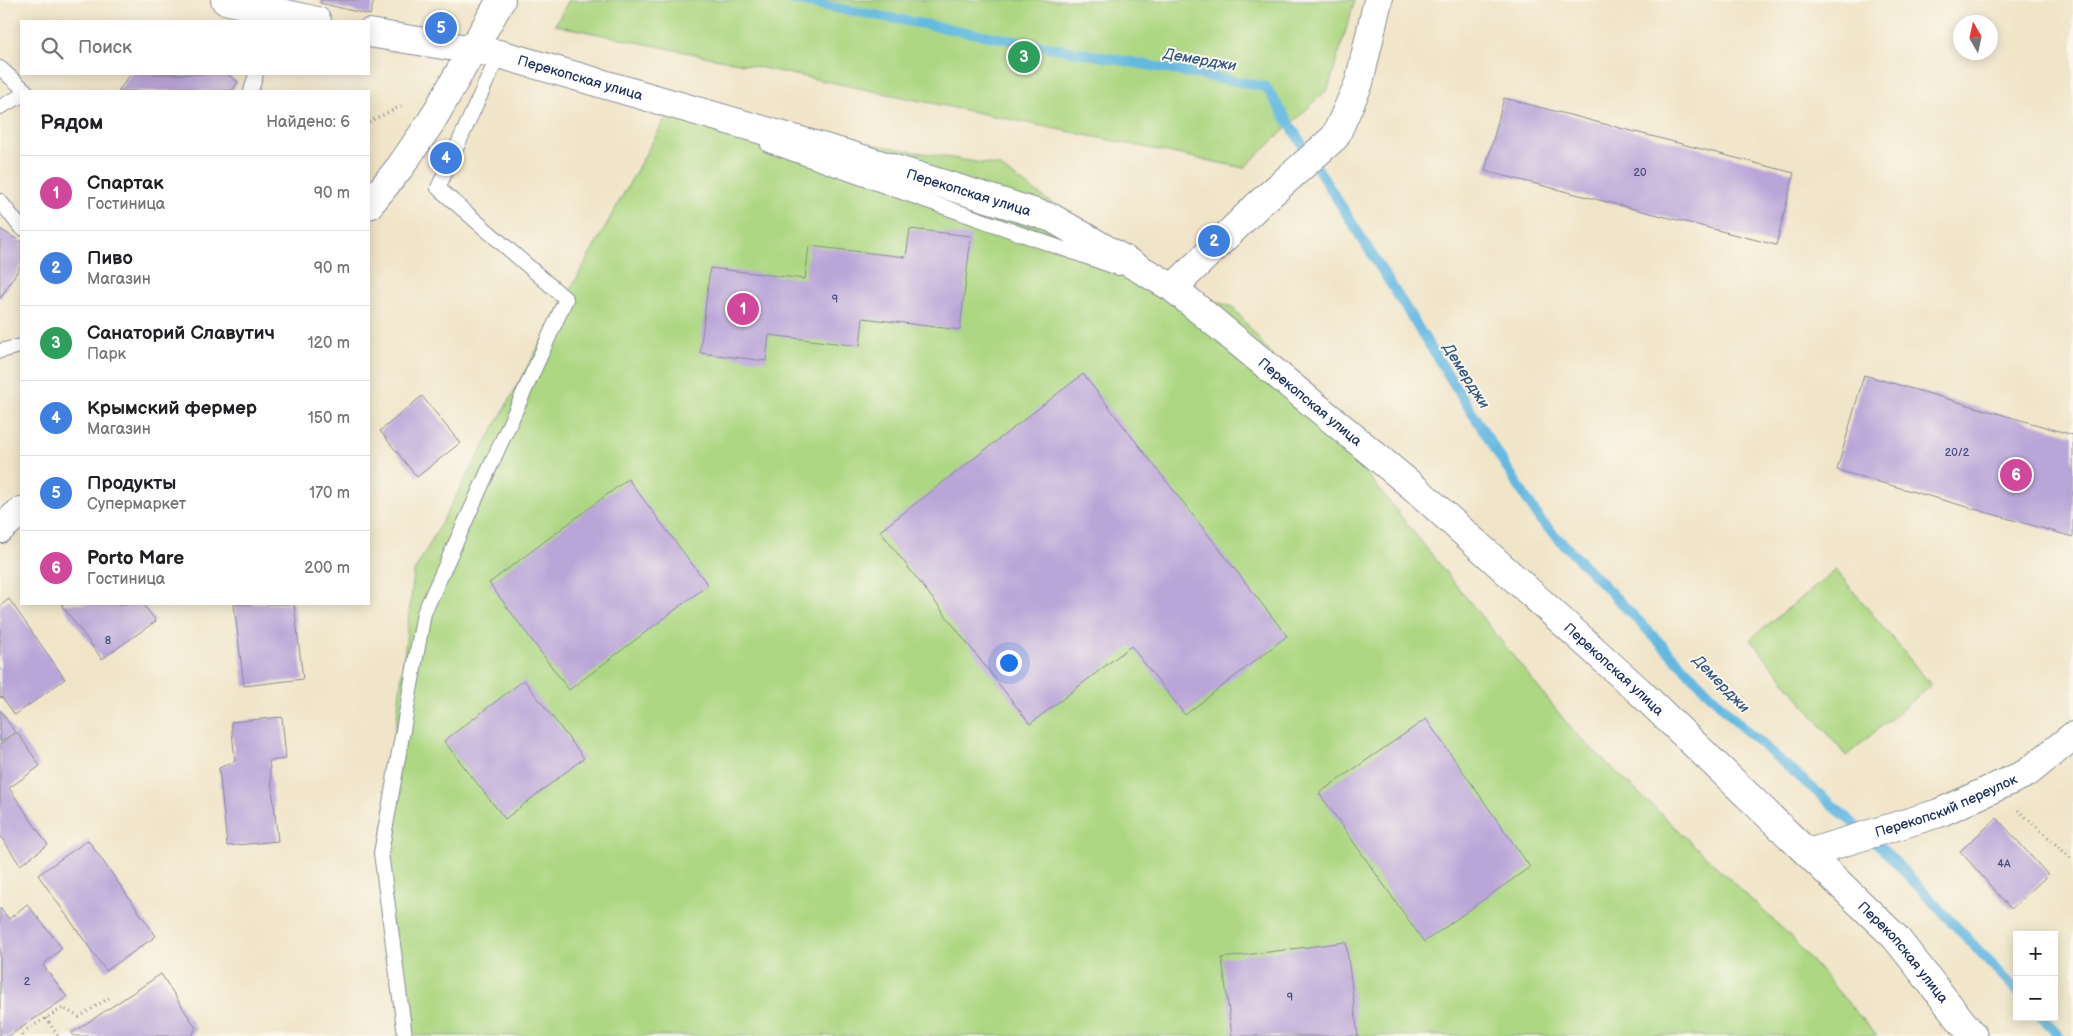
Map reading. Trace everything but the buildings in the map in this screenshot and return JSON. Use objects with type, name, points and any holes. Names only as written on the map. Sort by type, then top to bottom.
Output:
[{"type":"street","points":[[226,0],[274,16],[308,20]]},
{"type":"street","points":[[370,204],[400,167],[431,122],[487,52],[501,0]]},
{"type":"street","points":[[1173,288],[1258,205],[1335,137],[1359,83],[1378,0]]},
{"type":"street","name":"Перекопская улица","points":[[370,33],[487,52],[856,157],[1052,218],[1173,288],[1417,490],[1639,691],[1896,938],[1973,1036]]},
{"type":"street","name":"Перекопский переулок","points":[[1808,853],[1939,814],[2027,773],[2073,736]]},
{"type":"lane","points":[[405,1036],[381,853],[424,613],[566,299],[438,188],[487,52]]},
{"type":"lane","points":[[0,68],[25,90]]},
{"type":"lane","points":[[251,90],[256,75]]},
{"type":"lane","points":[[0,107],[20,97]]},
{"type":"lane","points":[[0,201],[20,227]]},
{"type":"lane","points":[[0,352],[20,346]]},
{"type":"path","points":[[370,122],[405,104]]},
{"type":"path","points":[[2017,808],[2073,860]]},
{"type":"path","points":[[22,1036],[21,1033],[63,1008],[79,1017],[109,998]]},
{"type":"path","points":[[46,1018],[58,1036]]},
{"type":"green space","points":[[569,0],[1355,0],[1328,89],[1244,168],[555,25]]},
{"type":"green space","points":[[670,110],[999,166],[1173,288],[1233,307],[1574,732],[1789,935],[1877,1036],[405,1036],[381,853],[414,572]]},
{"type":"green space","points":[[1836,570],[1931,685],[1846,756],[1750,639]]},
{"type":"waterway","name":"Демерджи","points":[[793,0],[1266,87],[1540,520],[1744,729],[1883,849],[2013,987]]},
{"type":"waterway","name":"Демерджи","points":[[2046,1021],[2059,1036]]},
{"type":"place","name":"Продукты","points":[[441,28]]},
{"type":"place","name":"Санаторий Славутич","points":[[1024,57]]},
{"type":"place","name":"Крымский фермер","points":[[446,158]]},
{"type":"place","name":"Пиво","points":[[1214,241]]},
{"type":"place","name":"Спартак","points":[[743,309]]},
{"type":"place","name":"Porto Mare","points":[[2016,475]]}]
